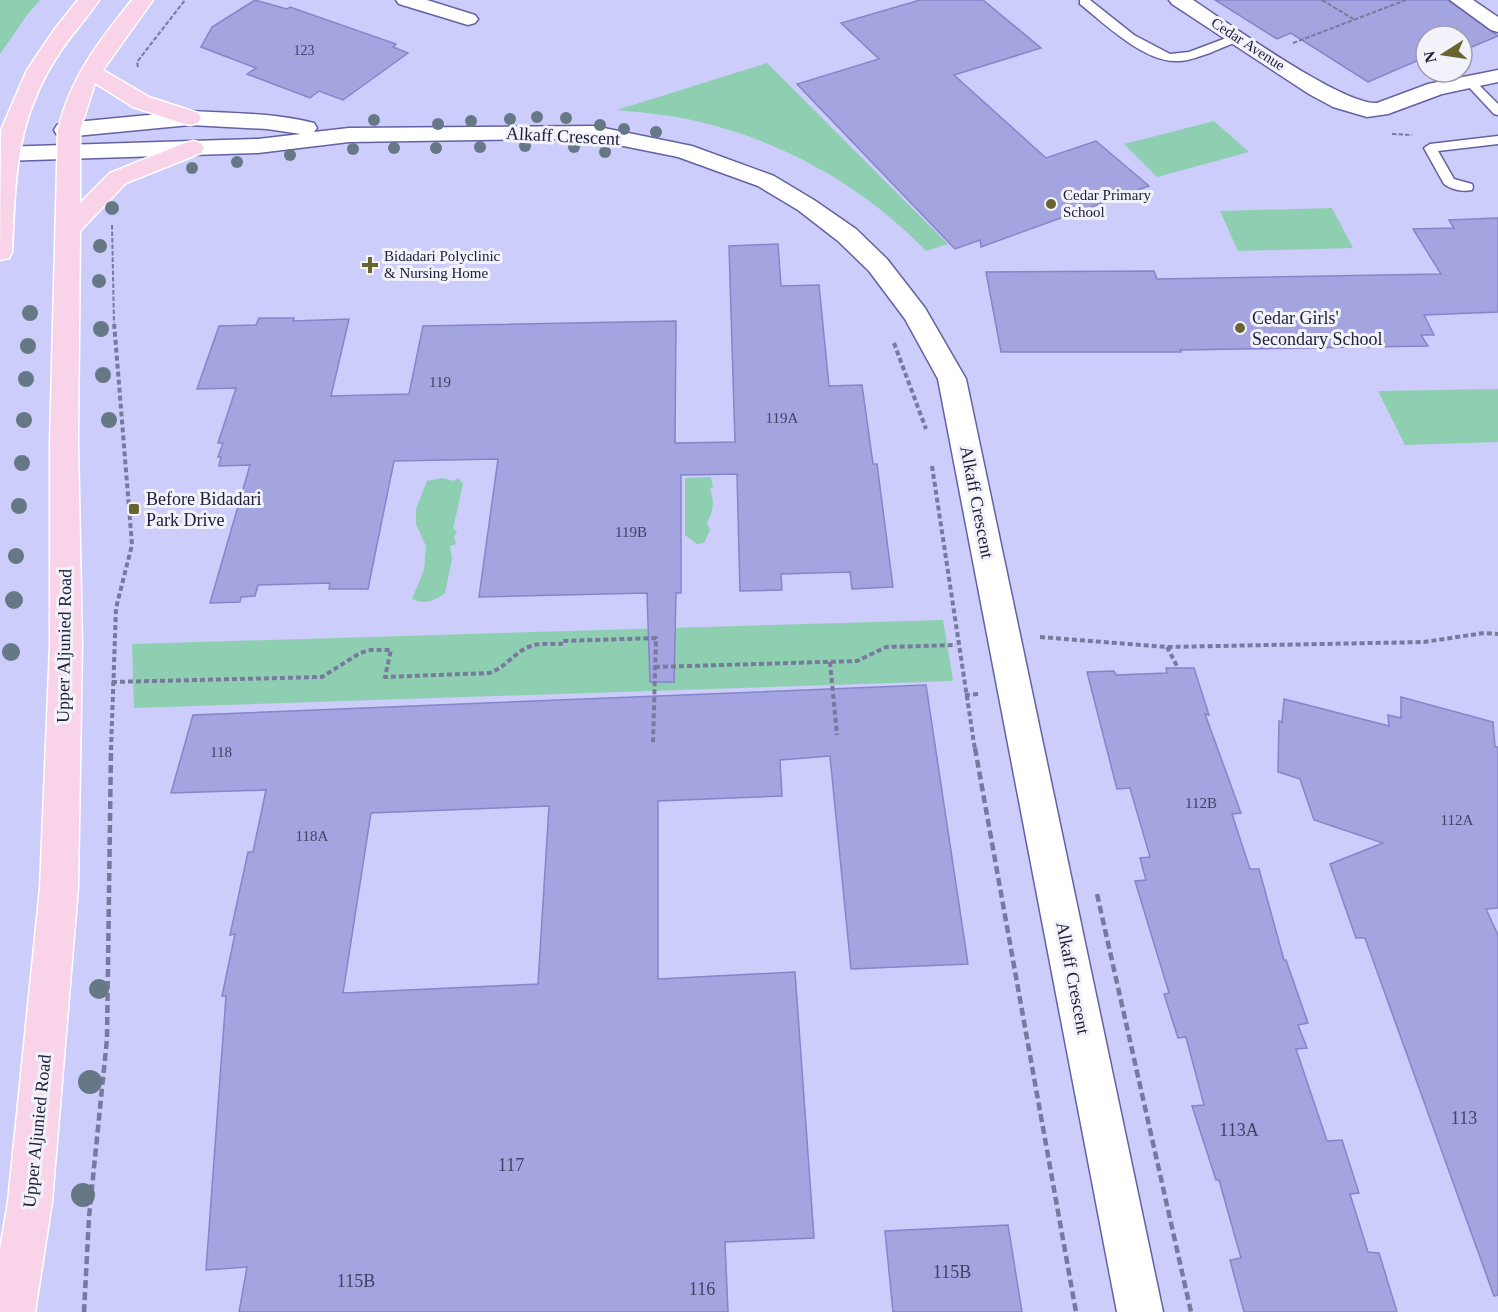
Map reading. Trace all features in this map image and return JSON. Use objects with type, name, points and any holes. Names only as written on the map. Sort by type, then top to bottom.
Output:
[{"type":"main road","points":[[0,252],[4,143],[46,57],[70,21],[89,0]]},
{"type":"main road","name":"Upper Aljunied Road","points":[[12,1312],[30,1202],[59,888],[66,645],[64,430],[69,141],[72,112],[94,62],[143,0]]},
{"type":"main road","points":[[8,85],[46,57]]},
{"type":"main road","points":[[90,72],[141,102],[190,118]]},
{"type":"main road","points":[[66,231],[118,178],[193,148]]},
{"type":"street","points":[[406,0],[468,19]]},
{"type":"street","name":"Cedar Avenue","points":[[1179,0],[1317,89],[1341,102],[1367,110],[1391,106],[1436,89],[1457,84]]},
{"type":"street","points":[[1460,0],[1498,26]]},
{"type":"street","name":"Cedar Avenue","points":[[1474,80],[1498,76]]},
{"type":"street","name":"Alkaff Crescent","points":[[69,141],[190,118],[267,122],[349,135]]},
{"type":"street","points":[[4,143],[40,131],[69,141]]},
{"type":"street","name":"Alkaff Crescent","points":[[69,141],[193,148],[258,146],[349,135],[594,133],[639,140],[684,151],[766,181],[806,205],[847,235],[878,265],[916,314],[952,379],[1140,1312]]},
{"type":"street","points":[[4,143],[69,141]]},
{"type":"lane","points":[[1085,0],[1084,3],[1151,51],[1167,58],[1179,58],[1237,37]]},
{"type":"lane","points":[[1472,84],[1498,111]]},
{"type":"lane","points":[[1467,187],[1454,185],[1449,181],[1430,148],[1434,145],[1498,140]]},
{"type":"path","points":[[139,72],[137,62],[184,0]]},
{"type":"path","points":[[1322,0],[1355,20]]},
{"type":"path","points":[[1265,54],[1406,0]]},
{"type":"path","points":[[84,1312],[89,1217],[107,1040],[112,682],[116,608],[132,545],[114,328],[112,223]]},
{"type":"path","points":[[892,339],[928,436]]},
{"type":"path","points":[[932,459],[956,645],[1076,1312]]},
{"type":"path","points":[[1037,628],[1042,648]]},
{"type":"path","points":[[1039,637],[1167,646],[1424,642],[1484,633],[1498,634]]},
{"type":"path","points":[[112,682],[322,677],[337,670],[353,656],[366,651],[383,650],[391,650],[385,677],[489,673],[502,670],[524,648],[535,645],[561,644],[561,641],[656,638],[653,743]]},
{"type":"path","points":[[655,668],[857,662],[886,647],[956,645]]},
{"type":"path","points":[[1167,646],[1178,668]]},
{"type":"path","points":[[830,662],[837,735]]},
{"type":"path","points":[[1097,891],[1191,1312]]},
{"type":"green space","points":[[0,0],[40,0],[0,54]]},
{"type":"green space","points":[[767,63],[948,244],[926,251],[904,229],[854,190],[828,173],[771,145],[700,122],[665,115],[617,110]]},
{"type":"green space","points":[[1214,121],[1249,152],[1157,177],[1124,144]]},
{"type":"green space","points":[[1332,208],[1353,248],[1238,251],[1220,211]]},
{"type":"green space","points":[[1498,389],[1498,442],[1405,445],[1378,391]]},
{"type":"green space","points":[[711,477],[713,487],[710,489],[713,506],[707,523],[710,530],[704,543],[697,544],[685,535],[685,478]]},
{"type":"green space","points":[[442,478],[454,481],[458,478],[463,484],[453,529],[457,531],[454,537],[456,544],[450,546],[452,559],[445,593],[433,600],[421,602],[412,599],[424,570],[426,546],[416,524],[416,509],[427,481]]},
{"type":"green space","points":[[943,620],[953,681],[134,708],[132,644]]},
{"type":"building","points":[[255,0],[287,9],[290,7],[396,44],[393,47],[408,53],[343,100],[319,91],[310,98],[247,74],[256,68],[201,47],[212,27]]},
{"type":"building","points":[[920,0],[983,0],[1041,48],[954,75],[1046,158],[1096,141],[1149,186],[981,247],[980,240],[955,249],[797,84],[879,59],[841,23]]},
{"type":"building","points":[[1215,0],[1448,0],[1498,36],[1474,46],[1474,24],[1414,24],[1414,62],[1368,82],[1291,33],[1277,39]]},
{"type":"building","points":[[1498,218],[1498,312],[1424,315],[1434,335],[1421,335],[1428,346],[1180,350],[1181,352],[1001,352],[986,272],[1154,271],[1157,279],[1441,274],[1413,229],[1454,228],[1449,220]]},
{"type":"building","points":[[778,244],[781,286],[819,285],[829,386],[862,385],[873,464],[877,464],[893,587],[852,589],[850,572],[781,574],[782,590],[740,591],[737,474],[681,475],[681,593],[676,593],[674,682],[650,682],[647,593],[479,597],[498,459],[394,461],[368,589],[329,589],[330,583],[258,585],[255,596],[241,597],[240,602],[210,603],[250,465],[219,466],[221,457],[218,457],[223,443],[218,443],[236,388],[197,389],[219,326],[256,325],[259,318],[294,318],[293,321],[349,319],[331,396],[409,394],[423,326],[676,321],[675,443],[735,442],[729,246]]},
{"type":"building","points":[[1166,668],[1194,668],[1209,715],[1205,714],[1241,813],[1232,814],[1250,869],[1259,869],[1284,960],[1286,960],[1308,1023],[1298,1025],[1307,1048],[1296,1049],[1327,1141],[1342,1140],[1359,1193],[1350,1194],[1368,1252],[1379,1253],[1397,1312],[1244,1312],[1230,1260],[1241,1258],[1219,1180],[1216,1180],[1192,1106],[1204,1105],[1186,1037],[1178,1038],[1164,994],[1169,993],[1135,881],[1146,880],[1140,858],[1150,857],[1130,788],[1117,789],[1087,672],[1114,671],[1116,675],[1167,673]]},
{"type":"building","points":[[926,685],[968,964],[851,969],[830,756],[780,760],[782,796],[658,801],[658,979],[795,972],[814,1238],[725,1242],[728,1312],[239,1312],[247,1267],[206,1270],[226,996],[222,996],[235,934],[230,935],[248,852],[253,852],[266,790],[171,793],[193,715]],"holes":[[[549,806],[538,984],[343,993],[371,813]]]},
{"type":"building","points":[[1401,697],[1493,722],[1495,747],[1498,747],[1498,908],[1486,909],[1498,935],[1498,1295],[1494,1296],[1365,938],[1356,938],[1330,864],[1383,843],[1314,820],[1300,779],[1278,772],[1279,721],[1282,722],[1284,699],[1389,726],[1388,715],[1401,718]]},
{"type":"building","points":[[1008,1225],[1022,1312],[893,1312],[885,1231]]},
{"type":"place","name":"Cedar Primary School","points":[[1051,204]]},
{"type":"place","name":"Bidadari Polyclinic & Nursing Home","points":[[370,265]]},
{"type":"place","name":"Cedar Girls' Secondary School","points":[[1240,328]]},
{"type":"place","name":"Before Bidadari Park Drive","points":[[134,509]]}]
